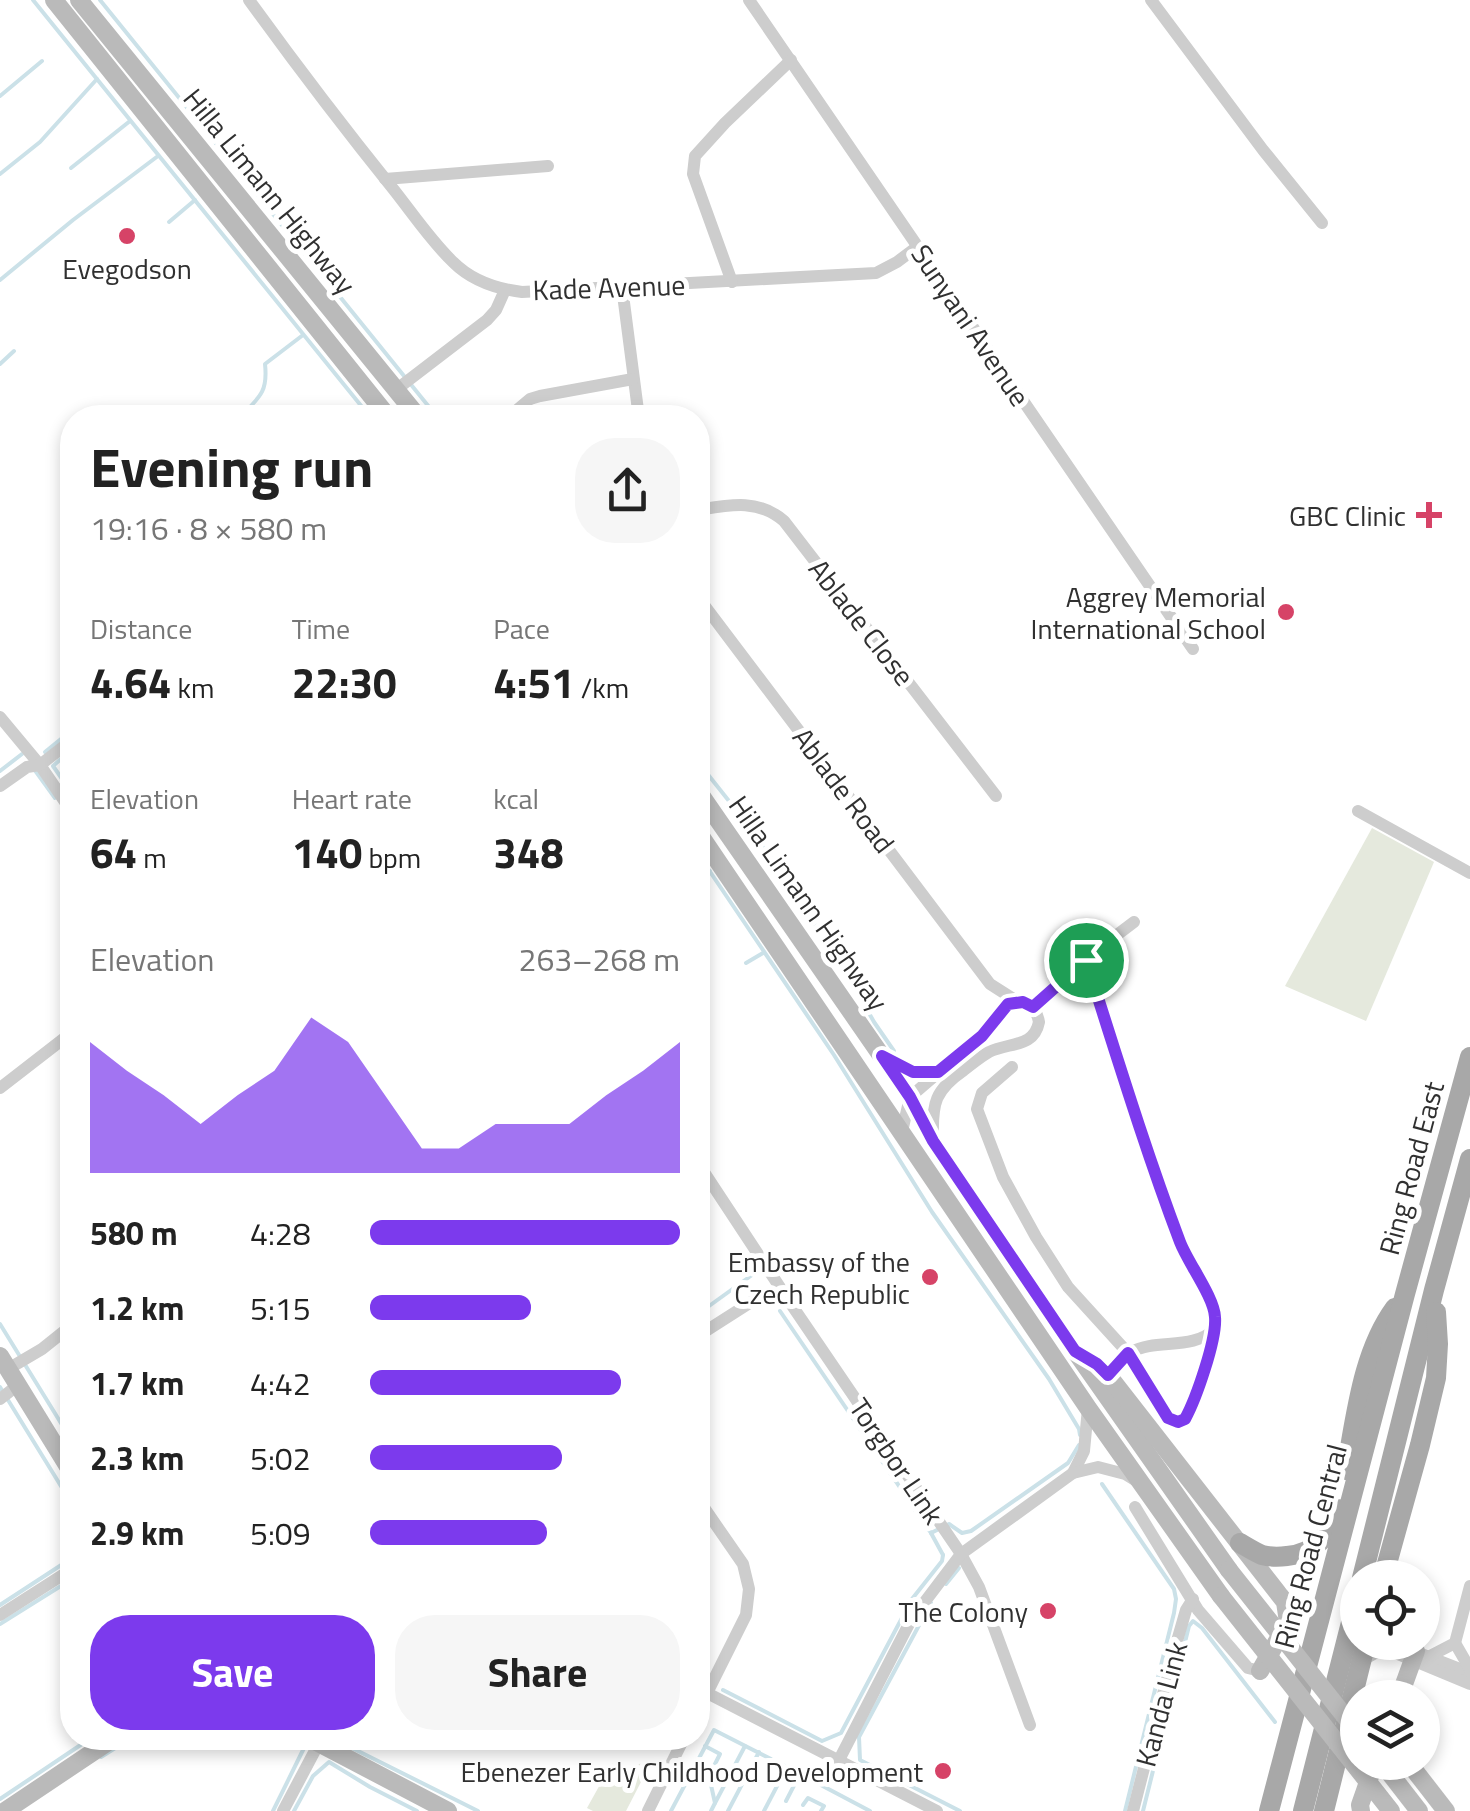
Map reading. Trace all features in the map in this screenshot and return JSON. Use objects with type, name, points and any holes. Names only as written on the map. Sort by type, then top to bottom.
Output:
[{"type":"main road","name":"Hilla Limann Highway","points":[[54,0],[379,405]]},
{"type":"main road","name":"Hilla Limann Highway","points":[[79,0],[409,405]]},
{"type":"main road","name":"Hilla Limann Highway","points":[[710,808],[910,1097],[933,1141],[1075,1351],[1229,1570],[1340,1710]]},
{"type":"main road","name":"Hilla Limann Highway","points":[[710,850],[1139,1482],[1221,1596],[1392,1811]]},
{"type":"main road","points":[[882,1056],[913,1072],[938,1072]]},
{"type":"main road","name":"Ring Road East","points":[[1404,1294],[1470,1057]]},
{"type":"main road","name":"Ring Road Central","points":[[1366,1560],[1470,1158]]},
{"type":"main road","points":[[1389,1560],[1436,1378],[1434,1290]]},
{"type":"main road","points":[[1240,1543],[1261,1554],[1295,1555],[1312,1550],[1330,1529],[1373,1349],[1382,1325],[1404,1294]]},
{"type":"main road","name":"Ring Road Central","points":[[1269,1811],[1404,1294]]},
{"type":"main road","points":[[1075,1351],[1108,1375],[1285,1602],[1288,1622],[1260,1671]]},
{"type":"main road","points":[[9,1370],[60,1453]]},
{"type":"main road","points":[[1303,1811],[1341,1660]]},
{"type":"main road","points":[[1324,1811],[1361,1660]]},
{"type":"main road","points":[[5,1811],[96,1750]]},
{"type":"main road","points":[[333,1750],[448,1811]]},
{"type":"main road","points":[[1361,1811],[1370,1780]]},
{"type":"main road","points":[[1393,1780],[1418,1811]]},
{"type":"main road","points":[[1422,1780],[1446,1811]]},
{"type":"street","name":"Kade Avenue","points":[[249,0],[318,96],[454,264],[482,282],[522,292],[876,273],[917,247]]},
{"type":"street","name":"Sunyani Avenue","points":[[749,0],[1193,649]]},
{"type":"street","points":[[1152,0],[1322,223]]},
{"type":"street","points":[[732,282],[693,174],[695,156],[724,123],[792,60]]},
{"type":"street","points":[[385,178],[548,166]]},
{"type":"street","points":[[622,288],[637,405]]},
{"type":"street","points":[[397,389],[488,320],[505,290]]},
{"type":"street","points":[[523,405],[540,396],[633,379]]},
{"type":"street","name":"Ablade Close","points":[[710,508],[734,504],[760,506],[784,521],[996,796]]},
{"type":"street","name":"Ablade Road","points":[[710,613],[990,984],[1033,1007]]},
{"type":"street","points":[[0,717],[60,794]]},
{"type":"street","points":[[0,786],[60,749]]},
{"type":"street","points":[[1358,811],[1470,874]]},
{"type":"street","points":[[933,1141],[932,1117],[938,1093],[992,1051],[1033,1037],[1039,1022],[1033,1007],[1134,922]]},
{"type":"street","points":[[1012,1067],[982,1093],[976,1109],[1011,1192],[1068,1287],[1128,1353],[1168,1418],[1178,1422],[1185,1419],[1215,1330],[1216,1313],[1182,1247],[1086,960]]},
{"type":"street","name":"Ablade Road","points":[[990,984],[996,1018]]},
{"type":"street","points":[[901,1136],[910,1097],[982,1036],[1008,1004],[1018,1002]]},
{"type":"street","points":[[0,1088],[60,1042]]},
{"type":"street","name":"Torgbor Link","points":[[710,1181],[960,1554],[979,1587],[1030,1725]]},
{"type":"street","points":[[710,1328],[759,1297],[776,1295],[791,1304]]},
{"type":"street","points":[[1108,1375],[1128,1353],[1149,1346],[1201,1340],[1215,1330]]},
{"type":"street","points":[[0,1399],[9,1370],[60,1335]]},
{"type":"street","points":[[1074,1473],[1084,1450],[1088,1408]]},
{"type":"street","points":[[839,1760],[911,1620],[960,1554],[1074,1473],[1098,1468],[1125,1474],[1139,1482]]},
{"type":"street","points":[[1135,1507],[1198,1610],[1248,1668],[1260,1671]]},
{"type":"street","points":[[710,1517],[742,1564],[749,1589],[746,1616],[710,1686]]},
{"type":"street","points":[[0,1616],[60,1576]]},
{"type":"street","points":[[1470,1586],[1455,1643],[1470,1671]]},
{"type":"street","name":"Kanda Link","points":[[1133,1811],[1173,1656],[1192,1600]]},
{"type":"street","points":[[1440,1649],[1455,1643]]},
{"type":"street","points":[[1427,1660],[1470,1684]]},
{"type":"street","points":[[1433,1660],[1470,1671]]},
{"type":"street","points":[[710,1694],[937,1811]]},
{"type":"street","points":[[283,1811],[310,1750]]},
{"type":"street","points":[[648,1811],[678,1750]]},
{"type":"shaded area","points":[[1372,828],[1434,862],[1366,1021],[1285,986]]},
{"type":"shaded area","points":[[612,1763],[627,1767],[643,1763],[642,1780],[626,1811],[593,1811],[587,1808]]},
{"type":"waterway","points":[[33,0],[360,405]]},
{"type":"waterway","points":[[100,0],[427,405]]},
{"type":"waterway","points":[[0,96],[42,61]]},
{"type":"waterway","points":[[0,174],[40,142],[97,79]]},
{"type":"waterway","points":[[71,168],[130,121]]},
{"type":"waterway","points":[[0,280],[158,156]]},
{"type":"waterway","points":[[169,222],[195,200]]},
{"type":"waterway","points":[[252,405],[261,394],[265,364],[303,335]]},
{"type":"waterway","points":[[0,364],[14,351]]},
{"type":"waterway","points":[[45,752],[60,740]]},
{"type":"waterway","points":[[0,771],[22,754]]},
{"type":"waterway","points":[[60,760],[53,766],[60,776]]},
{"type":"waterway","points":[[34,769],[55,798]]},
{"type":"waterway","points":[[710,777],[752,830],[894,1051]]},
{"type":"waterway","points":[[710,872],[834,1055],[932,1212],[1049,1379],[1080,1435]]},
{"type":"waterway","points":[[746,963],[763,953]]},
{"type":"waterway","points":[[710,1305],[752,1275]]},
{"type":"waterway","points":[[780,1311],[943,1555]]},
{"type":"waterway","points":[[0,1324],[60,1422]]},
{"type":"waterway","points":[[0,1387],[60,1484]]},
{"type":"waterway","points":[[931,1533],[949,1524],[962,1533],[971,1531],[1068,1463],[1079,1445]]},
{"type":"waterway","points":[[1102,1484],[1174,1589],[1176,1599],[1125,1811]]},
{"type":"waterway","points":[[723,1690],[822,1741],[841,1733],[912,1599],[943,1555]]},
{"type":"waterway","points":[[0,1605],[60,1566]]},
{"type":"waterway","points":[[946,1584],[959,1568]]},
{"type":"waterway","points":[[0,1624],[60,1586]]},
{"type":"waterway","points":[[931,1603],[859,1737],[860,1760],[960,1811]]},
{"type":"waterway","points":[[1143,1811],[1193,1621],[1275,1722]]},
{"type":"waterway","points":[[710,1738],[714,1730],[771,1759]]},
{"type":"waterway","points":[[715,1803],[745,1746]]},
{"type":"waterway","points":[[710,1749],[720,1754],[709,1776],[715,1803],[711,1811]]},
{"type":"waterway","points":[[0,1799],[73,1750]]},
{"type":"waterway","points":[[101,1757],[112,1750]]},
{"type":"waterway","points":[[273,1811],[303,1750]]},
{"type":"waterway","points":[[356,1750],[478,1811]]},
{"type":"waterway","points":[[671,1811],[703,1750]]},
{"type":"waterway","points":[[728,1811],[759,1752]]},
{"type":"waterway","points":[[294,1811],[313,1776],[329,1762],[417,1811]]},
{"type":"waterway","points":[[783,1765],[870,1811]]},
{"type":"waterway","points":[[764,1811],[787,1767]]},
{"type":"waterway","points":[[786,1801],[800,1774]]},
{"type":"waterway","points":[[803,1805],[808,1798],[824,1806],[821,1811]]},
{"type":"place","name":"Evegodson","points":[[127,236]]},
{"type":"place","name":"GBC Clinic","points":[[1429,515]]},
{"type":"place","name":"Aggrey Memorial International School","points":[[1286,612]]},
{"type":"place","name":"Embassy of the Czech Republic","points":[[930,1277]]},
{"type":"place","name":"The Colony","points":[[1048,1611]]},
{"type":"place","name":"Ebenezer Early Childhood Development","points":[[943,1771]]},
{"type":"route","points":[[1086,960],[1182,1247],[1216,1313],[1215,1330],[1193,1404],[1185,1419],[1178,1422],[1168,1418],[1128,1353],[1108,1375],[1075,1351],[933,1141],[882,1056],[913,1072],[938,1072],[982,1036],[1008,1004],[1023,1002],[1033,1007],[1086,960]]}]
